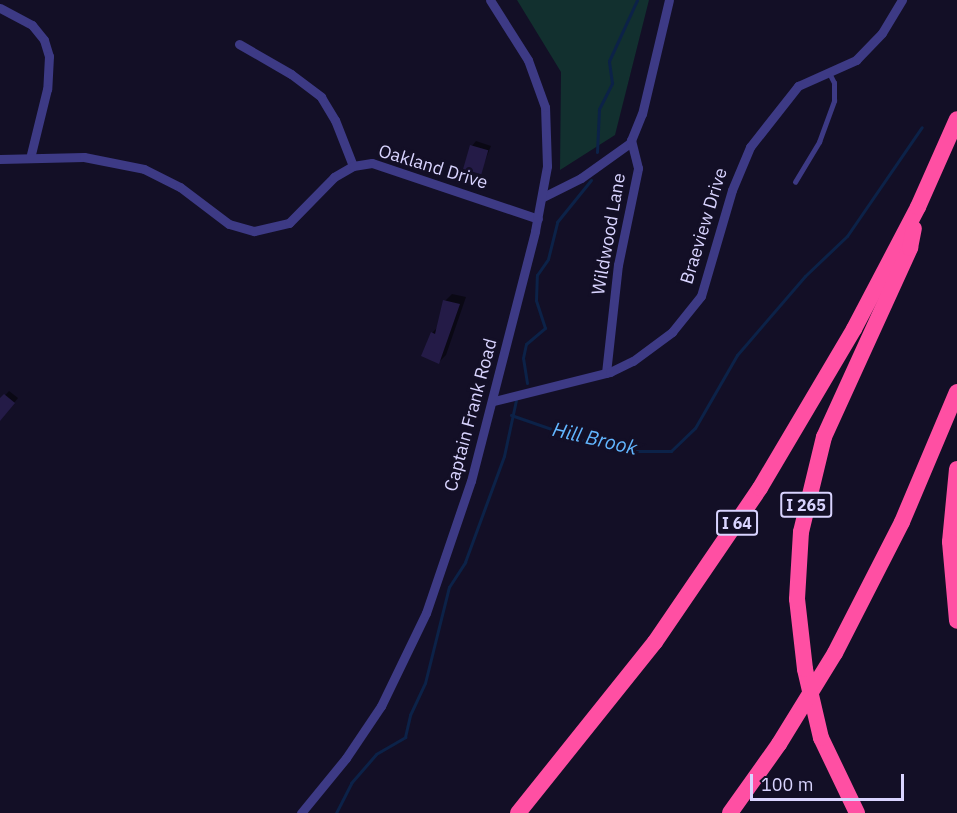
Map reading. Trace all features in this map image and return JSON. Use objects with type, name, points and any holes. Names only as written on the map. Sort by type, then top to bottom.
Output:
[{"type":"highway","name":"I 64","points":[[518,813],[642,659],[740,519],[836,361],[918,207],[957,119]]},
{"type":"highway","name":"I 265","points":[[857,813],[820,738],[805,669],[797,599],[801,532],[824,437],[910,248],[918,207]]},
{"type":"highway","points":[[730,813],[779,744],[835,653],[902,522],[957,392]]},
{"type":"highway","points":[[957,469],[950,542],[957,621]]},
{"type":"street","name":"Captain Frank Road","points":[[301,813],[358,741],[410,651],[458,522],[494,401],[538,219],[543,197],[548,140],[541,91],[528,60],[490,0]]},
{"type":"street","points":[[543,197],[613,158],[631,140],[642,114],[669,0]]},
{"type":"street","name":"Braeview Drive","points":[[494,401],[606,373],[653,347],[692,310],[701,296],[732,190],[750,147],[791,92],[806,82],[844,69],[868,49],[902,0]]},
{"type":"street","points":[[0,8],[32,26],[44,40],[50,56],[47,89],[30,158]]},
{"type":"street","points":[[239,44],[291,74],[321,97],[335,120],[352,165]]},
{"type":"street","name":"Wildwood Lane","points":[[606,373],[618,265],[638,168],[631,140]]},
{"type":"street","name":"Oakland Drive","points":[[0,159],[84,157],[144,169],[180,187],[229,224],[255,231],[289,223],[334,177],[352,165],[382,165],[538,219]]},
{"type":"lane","points":[[795,182],[819,142],[834,101],[834,83],[830,75]]},
{"type":"green space","points":[[517,0],[649,0],[615,135],[560,170],[561,72]]},
{"type":"building","points":[[470,145],[488,150],[481,174],[463,169]]},
{"type":"building","points":[[443,300],[460,304],[439,364],[421,356],[431,332],[435,334]]},
{"type":"building","points":[[4,394],[15,403],[0,421],[0,398]]},
{"type":"waterway","points":[[597,152],[599,109],[612,83],[609,61],[637,0]]},
{"type":"waterway","name":"Hill Brook","points":[[511,415],[583,440],[631,451],[671,451],[695,428],[737,355],[805,276],[847,236],[922,127]]},
{"type":"waterway","points":[[527,383],[523,358],[526,344],[545,328],[536,300],[537,275],[548,259],[557,222],[591,180]]},
{"type":"waterway","points":[[336,813],[351,783],[376,754],[405,737],[410,715],[425,683],[449,587],[465,562],[504,456],[516,400]]}]
